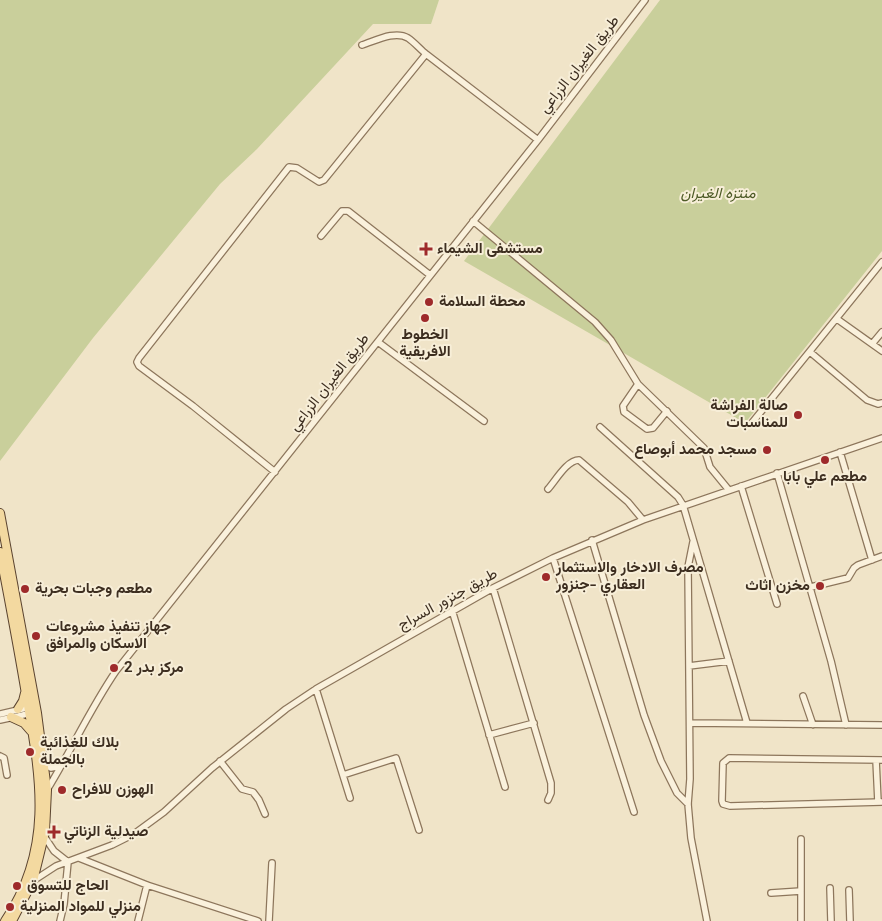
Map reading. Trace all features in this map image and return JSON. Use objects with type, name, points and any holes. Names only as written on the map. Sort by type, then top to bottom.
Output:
[{"type":"main road","points":[[0,513],[47,790],[44,836],[34,881],[12,921]]},
{"type":"main road","points":[[0,552],[25,691],[32,710],[33,735],[40,786],[40,822],[26,880],[5,921]]},
{"type":"main road","points":[[18,710],[23,701],[25,691]]},
{"type":"main road","points":[[11,717],[24,723],[33,735]]},
{"type":"street","name":"طريق الغيران الزراعي","points":[[47,790],[63,765],[84,722],[116,672],[538,140],[645,0]]},
{"type":"street","points":[[362,45],[394,35],[408,38],[538,140]]},
{"type":"street","points":[[275,472],[193,406],[139,366],[139,358],[290,167],[297,168],[319,182],[324,180],[426,54]]},
{"type":"street","points":[[321,236],[342,212],[348,211],[430,275]]},
{"type":"street","points":[[473,221],[595,322],[611,340],[638,384],[704,448],[710,466],[728,489]]},
{"type":"street","points":[[751,424],[838,319],[882,262]]},
{"type":"street","points":[[838,319],[882,351]]},
{"type":"street","points":[[872,344],[882,332]]},
{"type":"street","points":[[378,342],[484,421]]},
{"type":"street","points":[[810,352],[867,400],[878,404],[882,403]]},
{"type":"street","points":[[638,384],[623,406],[624,412],[647,429],[653,428],[667,411]]},
{"type":"street","points":[[600,427],[678,497],[683,505],[748,724]]},
{"type":"street","name":"طريق جنزور السراج","points":[[34,881],[51,869],[134,834],[164,812],[220,761],[260,729],[316,689],[493,588],[592,540],[643,520],[728,489],[882,438]]},
{"type":"street","points":[[840,452],[872,560]]},
{"type":"street","points":[[548,489],[574,460],[579,460],[628,502],[643,520]]},
{"type":"street","points":[[778,473],[831,661],[846,725]]},
{"type":"street","points":[[741,486],[777,604]]},
{"type":"street","points":[[592,540],[644,715],[661,761],[677,793],[688,804]]},
{"type":"street","points":[[693,542],[688,567],[690,723],[688,804],[691,838],[707,921]]},
{"type":"street","points":[[811,587],[848,578],[854,568],[882,556]]},
{"type":"street","points":[[553,558],[634,812]]},
{"type":"street","points":[[493,588],[551,783],[551,793],[548,800]]},
{"type":"street","points":[[452,610],[505,787]]},
{"type":"street","points":[[689,666],[729,661]]},
{"type":"street","points":[[316,689],[350,798]]},
{"type":"street","points":[[803,696],[813,725]]},
{"type":"street","points":[[0,714],[18,710],[32,710]]},
{"type":"street","points":[[0,720],[32,710]]},
{"type":"street","points":[[489,735],[534,723]]},
{"type":"street","points":[[690,723],[882,725]]},
{"type":"street","points":[[0,756],[4,758],[8,774]]},
{"type":"street","points":[[343,775],[396,758],[419,830]]},
{"type":"street","points":[[729,758],[879,760],[880,802],[730,806],[723,804],[722,801],[723,763],[729,758]]},
{"type":"street","points":[[220,761],[242,789],[253,792],[266,814]]},
{"type":"street","points":[[44,764],[54,769],[63,765]]},
{"type":"street","points":[[44,836],[54,851],[68,862],[64,904],[60,921]]},
{"type":"street","points":[[800,839],[801,921]]},
{"type":"street","points":[[79,858],[147,885],[258,921]]},
{"type":"street","points":[[269,921],[272,863]]},
{"type":"street","points":[[138,921],[147,885]]},
{"type":"street","points":[[830,888],[831,921]]},
{"type":"street","points":[[849,890],[850,921]]},
{"type":"street","points":[[771,892],[801,892]]},
{"type":"green space","points":[[0,0],[439,0],[431,24],[373,24],[257,149],[220,184],[93,338],[0,461]]},
{"type":"green space","name":"منتزه الغيران","points":[[660,0],[882,0],[882,251],[745,423],[464,261]]},
{"type":"place","name":"مستشفى الشيماء","points":[[426,249]]},
{"type":"place","name":"محطة السلامة","points":[[429,302]]},
{"type":"place","name":"الخطوط الافريقية","points":[[425,318]]},
{"type":"place","name":"صالة الفراشة للمناسبات","points":[[798,415]]},
{"type":"place","name":"مسجد محمد أبوصاع","points":[[767,450]]},
{"type":"place","name":"مطعم علي بابا","points":[[825,460]]},
{"type":"place","name":"مصرف الادخار والاستثمار العقاري -جنزور","points":[[546,577]]},
{"type":"place","name":"مخزن اثاث","points":[[820,586]]},
{"type":"place","name":"مطعم وجبات بحرية","points":[[25,589]]},
{"type":"place","name":"جهاز تنفيذ مشروعات الاسكان والمرافق","points":[[36,636]]},
{"type":"place","name":"مركز بدر 2","points":[[114,668]]},
{"type":"place","name":"بلاك للغذائية بالجملة","points":[[30,752]]},
{"type":"place","name":"الهوزن للافراح","points":[[62,790]]},
{"type":"place","name":"صيدلية الزناتي","points":[[54,832]]},
{"type":"place","name":"الحاج للتسوق","points":[[17,886]]},
{"type":"place","name":"منزلي للمواد المنزلية","points":[[10,907]]}]
